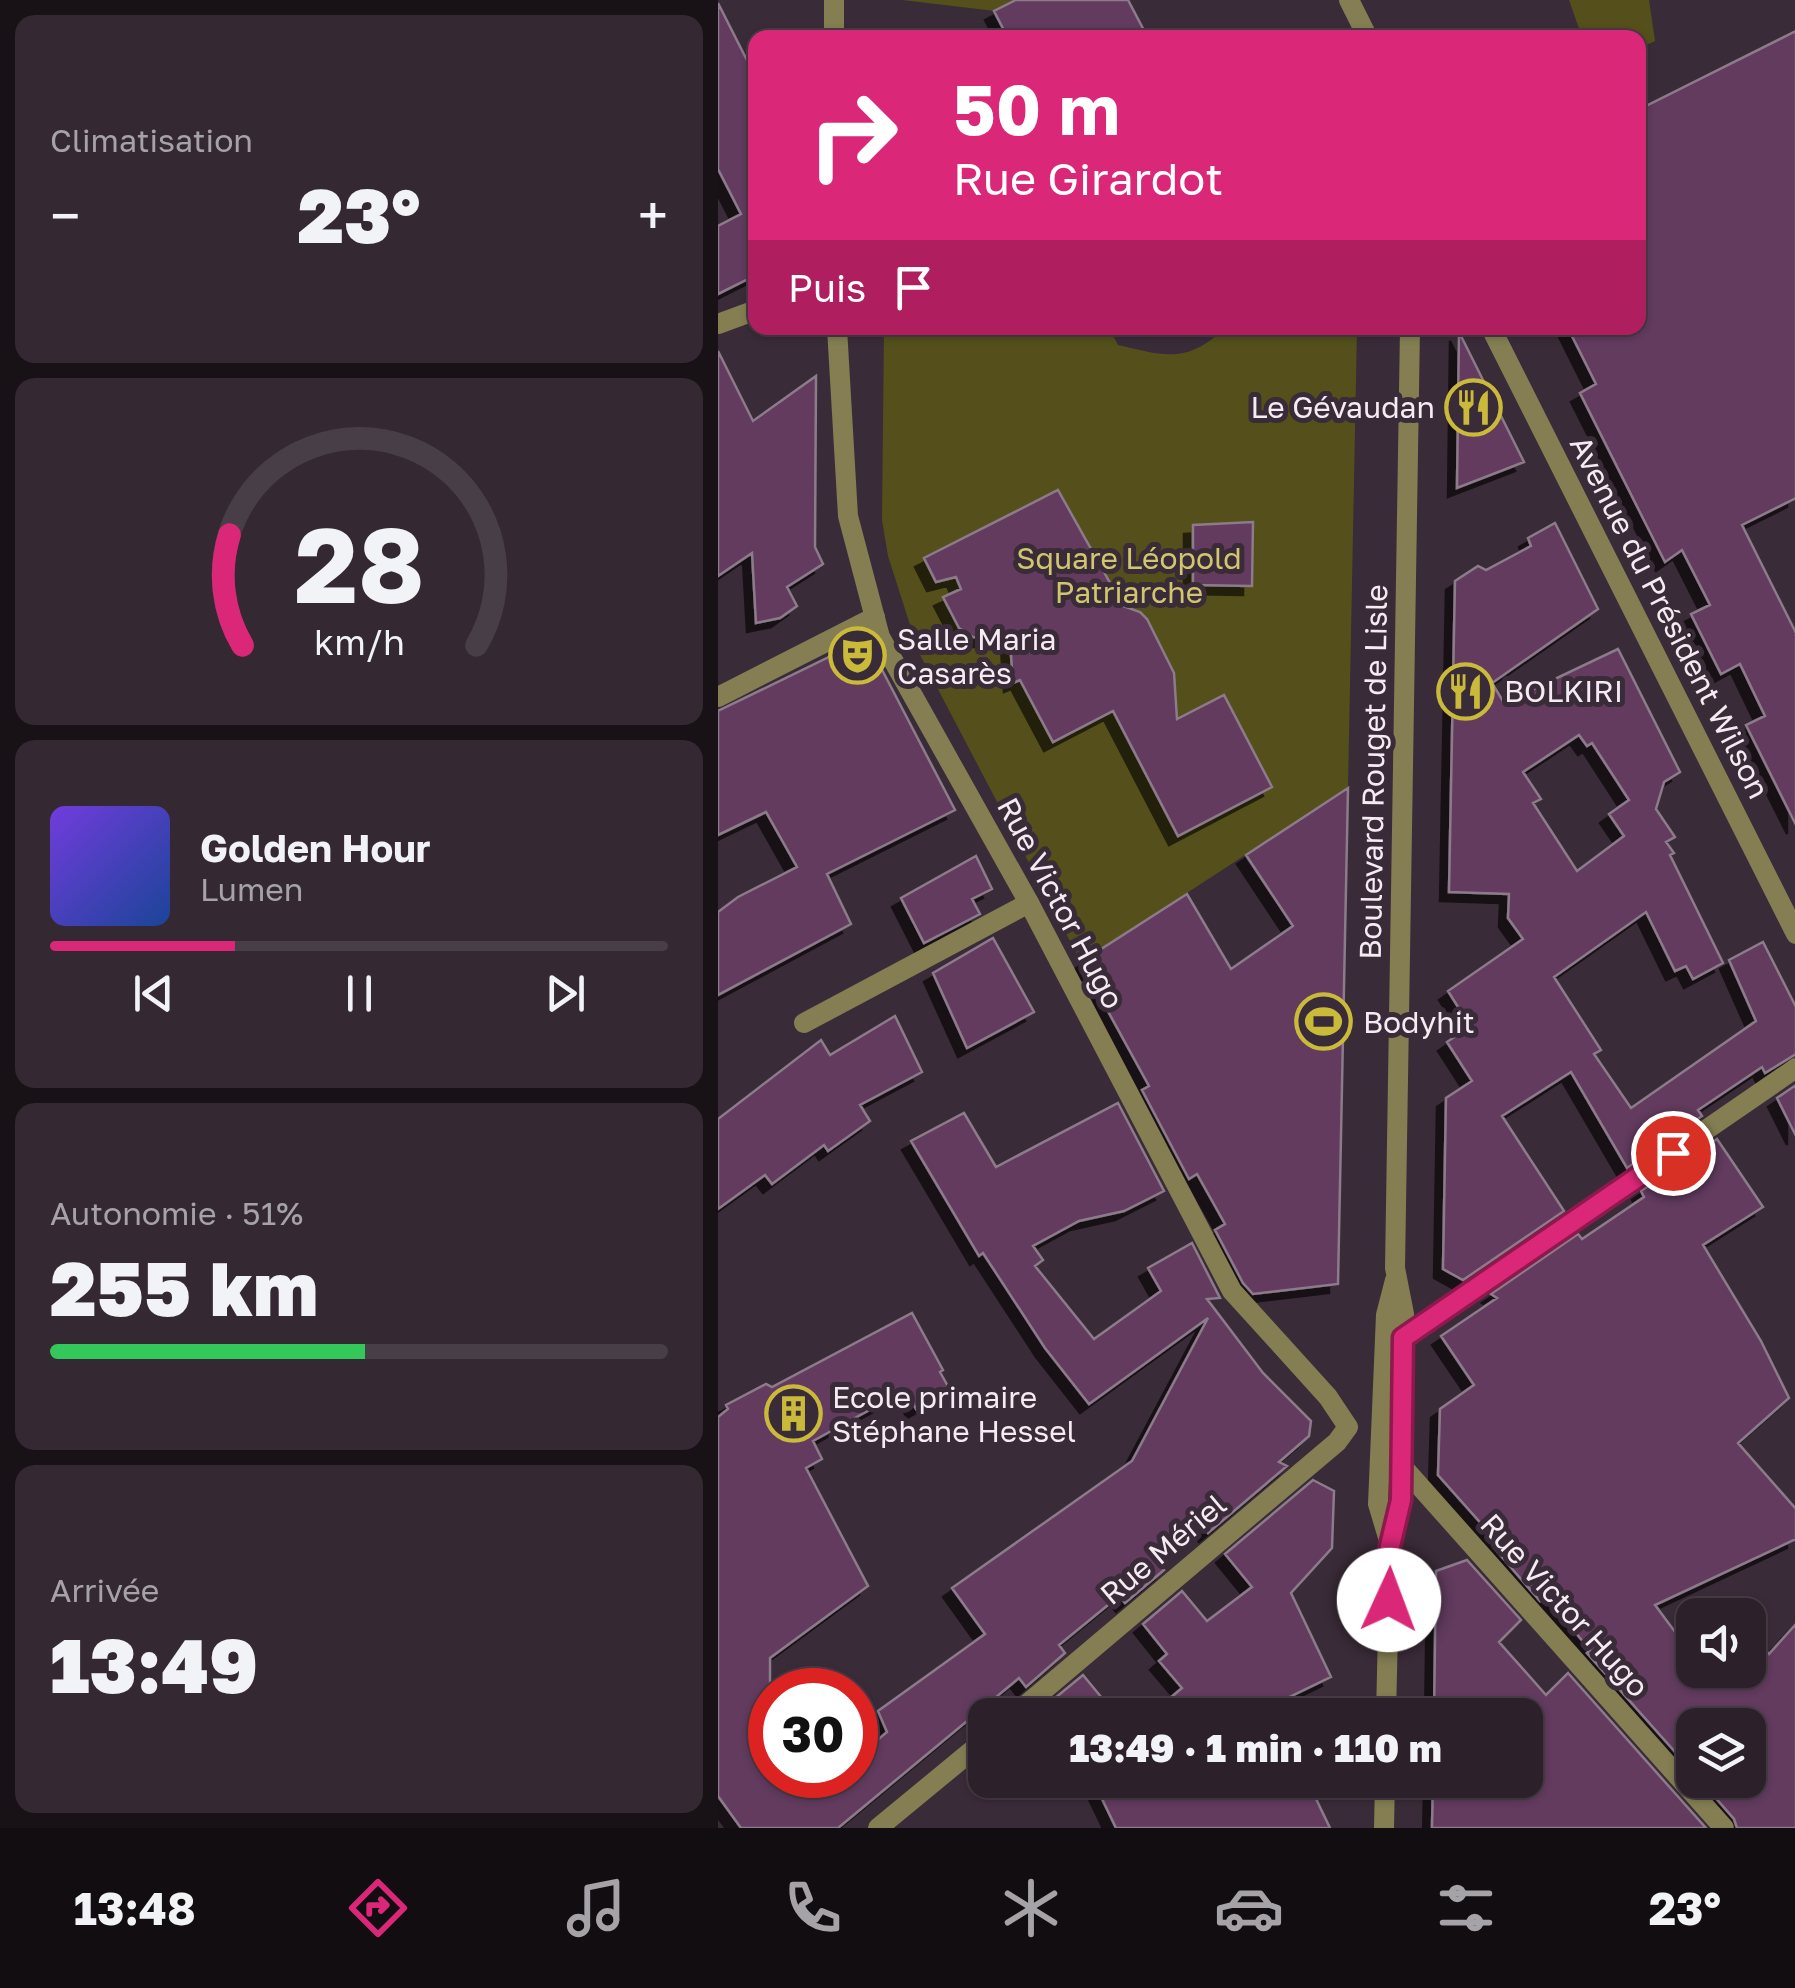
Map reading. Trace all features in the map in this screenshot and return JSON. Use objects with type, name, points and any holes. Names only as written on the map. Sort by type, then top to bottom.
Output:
[{"type":"street","points":[[834,0],[834,30]]},
{"type":"street","points":[[1349,0],[1364,30]]},
{"type":"street","points":[[718,324],[748,313]]},
{"type":"street","name":"Rue Victor Hugo","points":[[836,335],[848,516],[880,636],[1029,903],[1232,1291],[1328,1398],[1348,1427]]},
{"type":"street","name":"Boulevard Rouget de Lisle","points":[[1386,1698],[1390,1546],[1401,1500],[1402,1465],[1404,1314],[1396,1278],[1410,335]]},
{"type":"street","name":"Avenue du Président Wilson","points":[[1495,335],[1796,934]]},
{"type":"street","points":[[718,697],[875,617]]},
{"type":"street","points":[[804,1023],[1029,903]]},
{"type":"street","points":[[1403,1338],[1796,1068]]},
{"type":"street","name":"Boulevard Rouget de Lisle","points":[[1390,1546],[1378,1504],[1386,1315],[1396,1278]]},
{"type":"street","points":[[1348,1427],[1380,1428]]},
{"type":"street","name":"Rue Mériel","points":[[1034,1698],[1337,1442],[1348,1427]]},
{"type":"street","name":"Rue Victor Hugo","points":[[1402,1465],[1724,1828]]},
{"type":"street","points":[[878,1828],[968,1754]]},
{"type":"street","points":[[1384,1828],[1385,1798]]},
{"type":"green space","points":[[902,0],[1016,0],[995,11]]},
{"type":"green space","points":[[1569,0],[1649,0],[1655,41],[1646,45],[1646,30],[1580,30]]},
{"type":"green space","name":"Square Léopold Patriarche","points":[[884,335],[1113,335],[1118,345],[1175,354],[1199,347],[1217,335],[1357,335],[1348,788],[1081,962],[919,653],[888,556],[882,520]]},
{"type":"building","points":[[1016,0],[1128,0],[1144,30],[1004,30],[994,11]]},
{"type":"building","points":[[718,3],[748,62],[748,279],[718,294],[718,226],[741,214],[718,169]]},
{"type":"building","points":[[1796,31],[1796,498],[1742,525],[1796,633],[1796,825],[1746,725],[1765,716],[1740,664],[1721,674],[1691,614],[1710,605],[1682,550],[1665,562],[1580,393],[1596,384],[1572,335],[1646,335],[1646,106]]},
{"type":"building","points":[[1459,335],[1460,335],[1524,462],[1457,488]]},
{"type":"building","points":[[718,351],[753,421],[816,376],[815,547],[823,564],[787,587],[797,606],[780,618],[756,623],[752,553],[718,576]]},
{"type":"building","points":[[1058,490],[1123,606],[1147,619],[1174,673],[1177,719],[1224,695],[1272,787],[1178,836],[1113,711],[1053,742],[1020,680],[1013,683],[1010,641],[973,637],[959,628],[943,597],[961,589],[956,577],[936,582],[924,558]]},
{"type":"building","points":[[1253,522],[1252,586],[1193,585],[1193,525]]},
{"type":"building","points":[[1555,523],[1598,609],[1492,683],[1504,703],[1618,649],[1680,772],[1664,782],[1656,809],[1675,837],[1666,842],[1674,853],[1670,855],[1723,963],[1693,979],[1686,966],[1675,971],[1646,912],[1554,977],[1601,1050],[1594,1054],[1631,1108],[1756,1021],[1729,960],[1763,942],[1796,1007],[1796,1054],[1765,1073],[1762,1067],[1698,1110],[1702,1116],[1627,1168],[1571,1072],[1502,1116],[1564,1211],[1463,1280],[1443,1269],[1446,1098],[1472,1081],[1447,1042],[1470,1026],[1448,991],[1523,939],[1508,918],[1509,894],[1449,892],[1455,581],[1478,566],[1486,570],[1531,546],[1528,538]],"holes":[[[1579,735],[1587,746],[1592,743],[1629,800],[1609,814],[1624,836],[1577,871],[1533,803],[1541,799],[1523,772]]]},
{"type":"building","points":[[866,639],[955,810],[827,874],[851,924],[718,995],[718,912],[738,897],[797,867],[766,812],[718,835],[718,711]]},
{"type":"building","points":[[1348,788],[1338,1284],[1253,1294],[1215,1230],[1225,1224],[1197,1174],[1189,1179],[1142,1090],[1149,1086],[1081,962],[1187,894],[1231,969],[1293,926],[1246,855]]},
{"type":"building","points":[[976,856],[992,889],[972,899],[980,914],[924,943],[901,898]]},
{"type":"building","points":[[993,938],[1034,1012],[967,1048],[933,973]]},
{"type":"building","points":[[895,1016],[922,1072],[860,1105],[870,1121],[828,1151],[824,1145],[772,1184],[765,1175],[718,1209],[718,1119],[821,1040],[830,1055]]},
{"type":"building","points":[[1796,1085],[1796,1136],[1777,1098]]},
{"type":"building","points":[[1118,1103],[1164,1191],[1124,1211],[1079,1221],[1033,1246],[1043,1260],[1035,1266],[1094,1339],[1161,1291],[1148,1268],[1192,1243],[1220,1298],[1207,1299],[1263,1373],[1311,1421],[1309,1436],[1279,1462],[1287,1466],[1208,1533],[1203,1527],[1159,1564],[1164,1570],[1125,1603],[1119,1596],[1059,1645],[1065,1653],[1026,1687],[1019,1678],[995,1698],[968,1698],[968,1720],[878,1795],[878,1740],[887,1732],[878,1711],[985,1634],[952,1588],[1132,1461],[1208,1318],[1089,1404],[1045,1348],[983,1253],[979,1256],[911,1141],[964,1113],[996,1167]]},
{"type":"building","points":[[1717,1139],[1763,1207],[1703,1245],[1761,1341],[1789,1398],[1738,1443],[1796,1509],[1796,1539],[1655,1605],[1676,1633],[1676,1688],[1766,1688],[1766,1651],[1769,1654],[1796,1624],[1796,1828],[1737,1828],[1716,1798],[1766,1798],[1766,1708],[1676,1708],[1676,1753],[1587,1653],[1590,1650],[1545,1596],[1540,1601],[1495,1549],[1502,1547],[1438,1475],[1440,1409],[1474,1385],[1441,1336],[1497,1298],[1491,1294],[1578,1234],[1582,1239],[1644,1197],[1641,1191]]},
{"type":"building","points":[[912,1313],[950,1390],[916,1409],[906,1390],[813,1441],[822,1459],[806,1468],[868,1586],[770,1658],[770,1668],[748,1668],[748,1798],[874,1798],[838,1828],[741,1828],[718,1796],[718,1417],[728,1409],[726,1405],[766,1384],[772,1387]]},
{"type":"building","points":[[1313,1480],[1334,1491],[1332,1548],[1291,1593],[1331,1677],[1287,1698],[1170,1698],[1182,1688],[1159,1661],[1167,1654],[1143,1624],[1182,1591],[1207,1621],[1252,1587],[1225,1554]]},
{"type":"building","points":[[1467,1560],[1521,1620],[1499,1642],[1546,1695],[1568,1673],[1706,1828],[1432,1828],[1433,1798],[1543,1798],[1543,1698],[1434,1698],[1436,1571]]},
{"type":"building","points":[[1083,1675],[1102,1698],[1055,1698]]},
{"type":"building","points":[[1102,1798],[1316,1798],[1330,1828],[1116,1828]]},
{"type":"place","name":"Le Gévaudan","points":[[1474,407]]},
{"type":"place","name":"Salle Maria Casarès","points":[[858,656]]},
{"type":"place","name":"BOLKIRI","points":[[1465,691]]},
{"type":"place","name":"Bodyhit","points":[[1324,1022]]},
{"type":"place","name":"Ecole primaire Stéphane Hessel","points":[[793,1414]]},
{"type":"route","points":[[1389,1600],[1390,1546],[1401,1500],[1403,1338],[1673,1153]]}]
